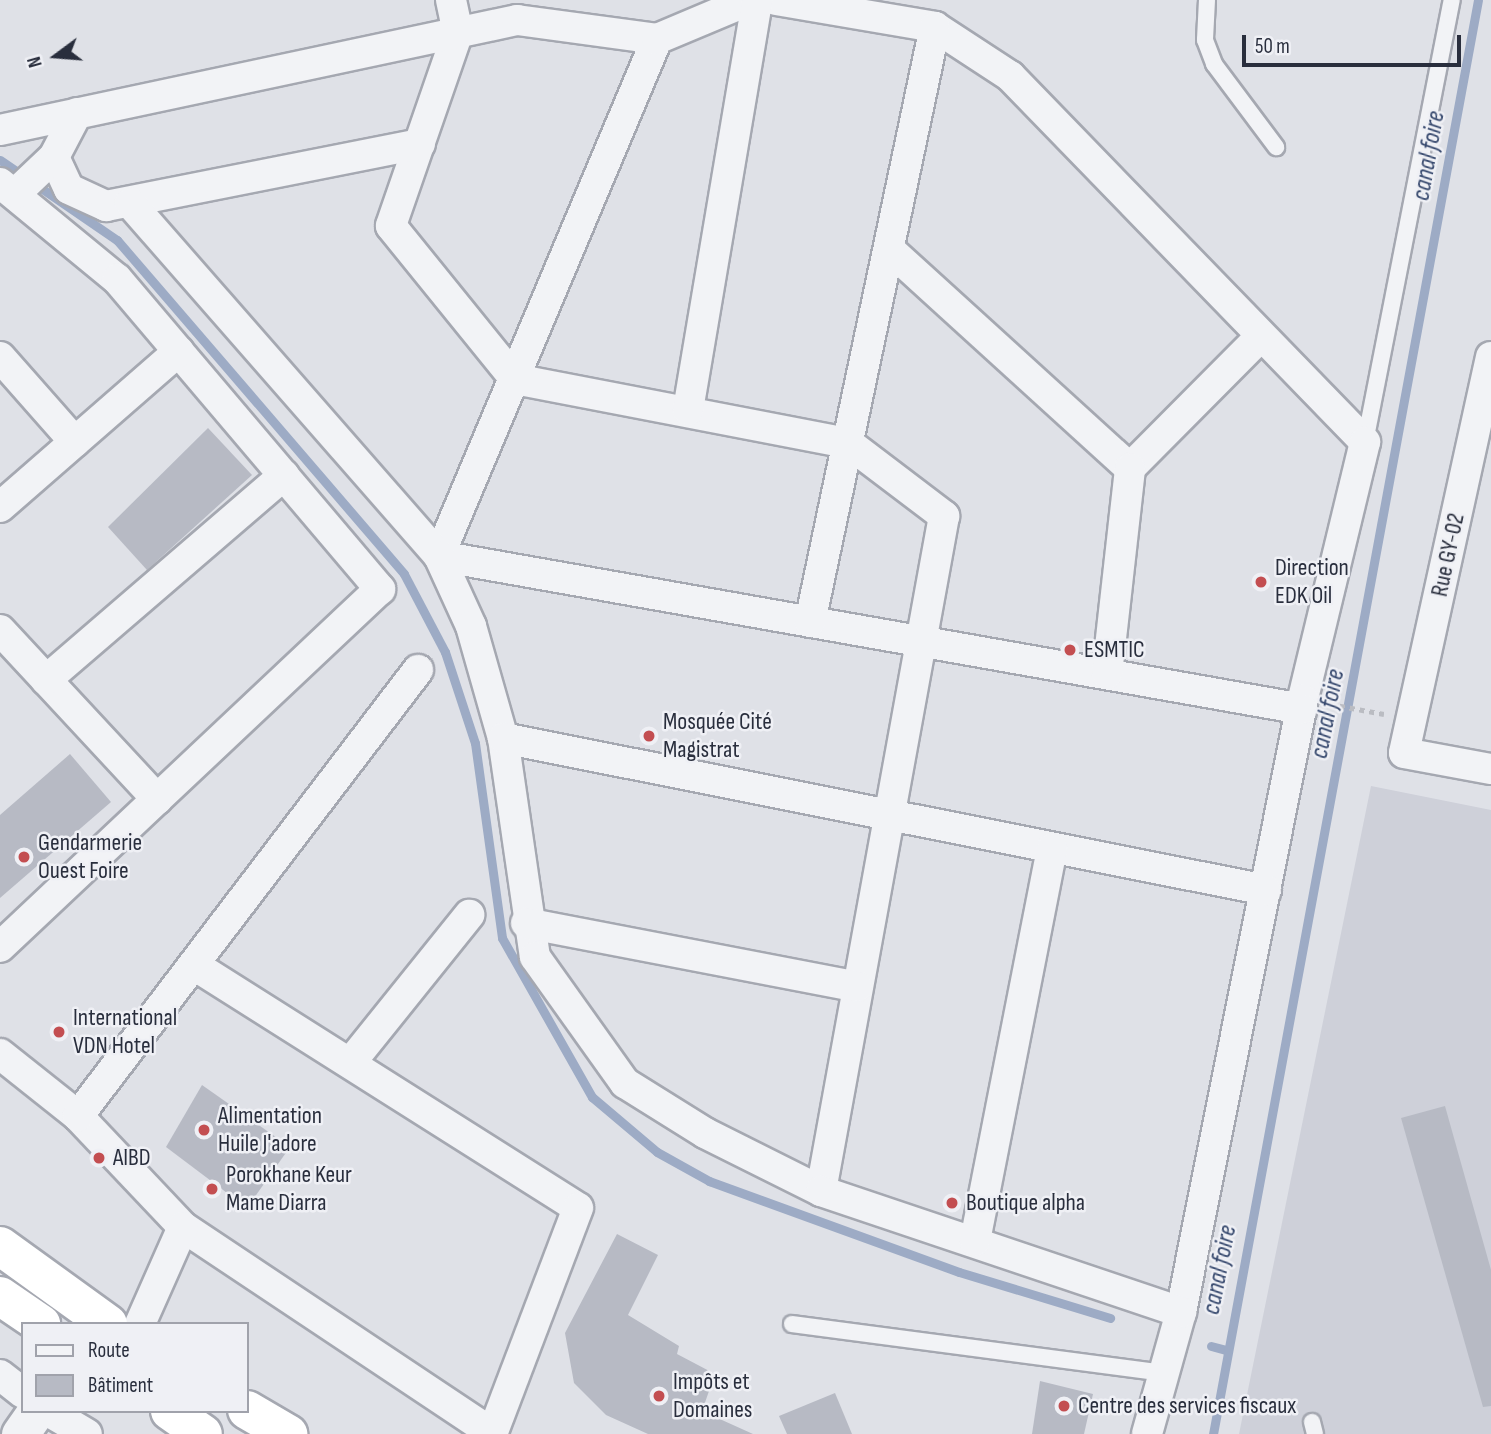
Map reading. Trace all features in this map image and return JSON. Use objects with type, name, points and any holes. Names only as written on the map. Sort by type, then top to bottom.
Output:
[{"type":"highway","points":[[0,1246],[105,1322]]},
{"type":"highway","points":[[0,1296],[38,1322]]},
{"type":"highway","points":[[248,1411],[288,1434]]},
{"type":"highway","points":[[173,1413],[203,1434]]},
{"type":"street","points":[[451,0],[458,33],[391,226],[515,379],[688,410],[848,443],[944,516],[821,1191]]},
{"type":"street","points":[[0,130],[517,20],[657,39],[750,0]]},
{"type":"street","points":[[688,410],[757,0]]},
{"type":"street","points":[[776,0],[935,27],[1010,76],[1260,337],[1365,442],[1312,706],[1266,890],[1181,1312],[1147,1434]]},
{"type":"street","points":[[810,622],[935,27]]},
{"type":"street","points":[[439,556],[657,39]]},
{"type":"street","points":[[26,178],[77,113]]},
{"type":"street","points":[[26,178],[69,189],[86,200],[130,203],[420,144]]},
{"type":"street","points":[[0,947],[380,589],[117,279],[26,178]]},
{"type":"street","points":[[130,203],[439,556],[471,626],[503,738],[526,923],[535,957],[625,1083],[705,1133],[821,1191],[1181,1312]]},
{"type":"street","points":[[889,249],[1130,468]]},
{"type":"street","points":[[1107,674],[1130,468],[1260,337]]},
{"type":"street","points":[[0,507],[179,351]]},
{"type":"street","points":[[0,357],[75,442]]},
{"type":"street","name":"Rue GY-02","points":[[1491,357],[1487,393],[1404,753],[1491,769]]},
{"type":"street","points":[[46,680],[284,475]]},
{"type":"street","points":[[439,556],[1107,674],[1312,706]]},
{"type":"street","points":[[2,638],[46,680],[157,799]]},
{"type":"street","points":[[78,1116],[418,670]]},
{"type":"street","points":[[503,738],[1266,890]]},
{"type":"street","points":[[975,1241],[1052,848]]},
{"type":"street","points":[[351,1062],[469,915]]},
{"type":"street","points":[[526,923],[858,987]]},
{"type":"street","points":[[0,1054],[78,1116],[183,1227],[492,1433],[578,1208],[194,965]]},
{"type":"street","points":[[141,1322],[183,1227]]},
{"type":"street","points":[[0,1375],[21,1391]]},
{"type":"street","points":[[20,1434],[35,1413]]},
{"type":"street","points":[[51,1413],[87,1434]]},
{"type":"lane","points":[[1207,0],[1205,40],[1214,64],[1276,148]]},
{"type":"lane","points":[[1365,442],[1452,0]]},
{"type":"lane","points":[[792,1324],[1162,1373]]},
{"type":"path","points":[[1312,706],[1380,713]]},
{"type":"shaded area","points":[[1371,786],[1491,810],[1491,1434],[1239,1434]]},
{"type":"building","points":[[208,428],[252,475],[147,570],[108,527]]},
{"type":"building","name":"Gendarmerie Ouest Foire","points":[[70,754],[111,802],[0,898],[0,815]]},
{"type":"building","points":[[202,1085],[290,1147],[247,1208],[166,1147]]},
{"type":"building","points":[[1445,1106],[1491,1270],[1491,1406],[1483,1407],[1401,1118]]},
{"type":"building","points":[[617,1234],[658,1255],[628,1315],[679,1346],[677,1354],[715,1374],[702,1411],[753,1434],[648,1434],[606,1415],[574,1383],[565,1333]]},
{"type":"building","name":"Centre des services fiscaux","points":[[1040,1381],[1093,1394],[1084,1434],[1032,1434]]},
{"type":"building","points":[[835,1393],[852,1434],[787,1434],[779,1416]]},
{"type":"waterway","name":"canal foire","points":[[1213,1434],[1478,0]]},
{"type":"waterway","points":[[0,160],[117,240],[404,574],[445,652],[475,743],[502,938],[592,1097],[657,1152],[709,1181],[959,1272],[1110,1318]]},
{"type":"waterway","points":[[1211,1346],[1226,1350]]},
{"type":"place","name":"Direction EDK Oil","points":[[1261,582]]},
{"type":"place","name":"ESMTIC","points":[[1070,650]]},
{"type":"place","name":"Mosquée Cité Magistrat","points":[[649,736]]},
{"type":"place","name":"Gendarmerie Ouest Foire","points":[[24,857]]},
{"type":"place","name":"International VDN Hotel","points":[[59,1032]]},
{"type":"place","name":"Alimentation Huile J'adore","points":[[204,1130]]},
{"type":"place","name":"AIBD","points":[[99,1158]]},
{"type":"place","name":"Porokhane Keur Mame Diarra","points":[[212,1189]]},
{"type":"place","name":"Boutique alpha","points":[[952,1203]]},
{"type":"place","name":"Impôts et Domaines","points":[[659,1396]]},
{"type":"place","name":"Centre des services fiscaux","points":[[1064,1406]]}]
